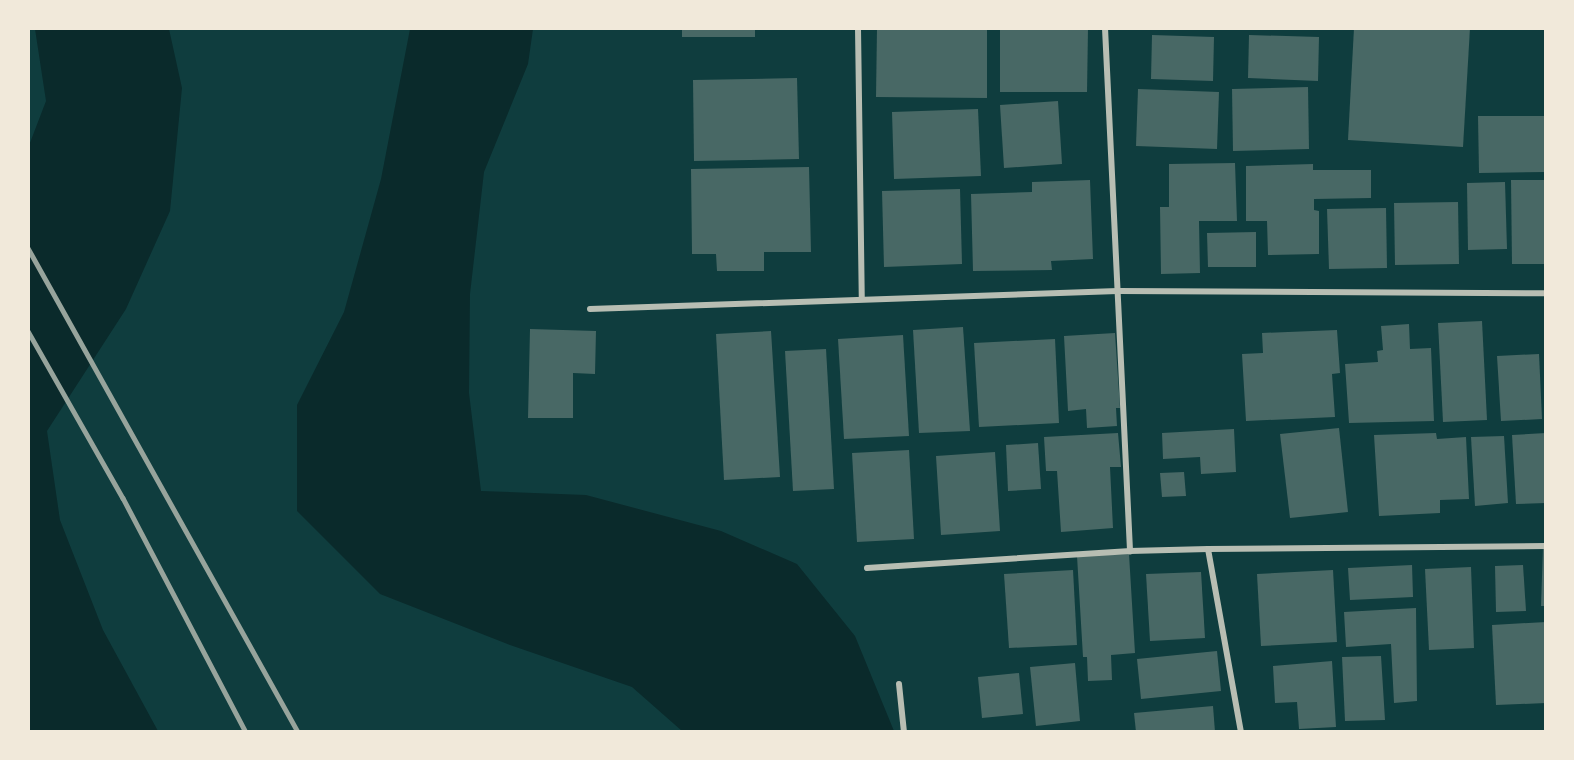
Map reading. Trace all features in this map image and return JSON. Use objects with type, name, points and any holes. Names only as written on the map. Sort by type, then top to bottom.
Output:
[{"type":"street","points":[[858,28],[862,298]]},
{"type":"street","points":[[1105,28],[1130,550]]},
{"type":"street","points":[[590,309],[1118,291],[1545,294]]},
{"type":"street","points":[[867,568],[1130,550],[1545,546]]},
{"type":"street","points":[[1208,549],[1240,732]]},
{"type":"street","points":[[899,684],[904,732]]},
{"type":"water","points":[[35,29],[169,29],[182,88],[170,211],[126,309],[47,431],[60,520],[103,630],[158,731],[29,731],[28,148],[46,101]]},
{"type":"water","points":[[410,29],[533,29],[528,64],[484,172],[470,294],[469,393],[481,491],[586,495],[721,531],[797,564],[855,636],[894,731],[682,731],[632,687],[510,645],[380,594],[297,511],[297,405],[344,312],[381,179]]},
{"type":"building","points":[[682,28],[755,28],[755,37],[682,37]]},
{"type":"building","points":[[877,28],[987,28],[987,98],[876,97]]},
{"type":"building","points":[[1000,28],[1088,28],[1087,92],[1000,92]]},
{"type":"building","points":[[1354,28],[1470,28],[1463,147],[1348,140]]},
{"type":"building","points":[[1152,35],[1214,37],[1213,81],[1151,79]]},
{"type":"building","points":[[1249,35],[1319,37],[1318,81],[1248,78]]},
{"type":"building","points":[[797,78],[799,159],[694,161],[693,80]]},
{"type":"building","points":[[1308,87],[1309,149],[1233,151],[1232,89]]},
{"type":"building","points":[[1138,89],[1219,92],[1217,149],[1136,146]]},
{"type":"building","points":[[1058,101],[1062,164],[1004,168],[1000,105]]},
{"type":"building","points":[[978,109],[981,176],[894,179],[892,112]]},
{"type":"building","points":[[1478,116],[1546,116],[1546,172],[1479,173]]},
{"type":"building","points":[[1235,163],[1237,221],[1199,221],[1200,273],[1161,274],[1160,207],[1169,207],[1169,164]]},
{"type":"building","points":[[1313,164],[1313,170],[1371,170],[1371,198],[1314,199],[1314,210],[1319,211],[1319,254],[1268,255],[1267,221],[1246,221],[1246,166]]},
{"type":"building","points":[[809,167],[811,252],[764,252],[764,271],[717,271],[716,254],[692,254],[691,169]]},
{"type":"building","points":[[1090,180],[1093,259],[1051,261],[1052,270],[973,271],[971,194],[1032,192],[1032,182]]},
{"type":"building","points":[[1511,180],[1546,180],[1546,264],[1512,264]]},
{"type":"building","points":[[1505,182],[1507,249],[1468,250],[1467,183]]},
{"type":"building","points":[[960,189],[962,264],[884,267],[882,191]]},
{"type":"building","points":[[1458,202],[1459,264],[1395,265],[1394,203]]},
{"type":"building","points":[[1386,208],[1387,268],[1329,269],[1327,209]]},
{"type":"building","points":[[1256,232],[1256,267],[1208,267],[1207,233]]},
{"type":"building","points":[[1482,321],[1487,420],[1443,422],[1438,323]]},
{"type":"building","points":[[1409,324],[1410,349],[1431,348],[1434,421],[1349,423],[1345,364],[1378,362],[1377,351],[1383,350],[1381,326]]},
{"type":"building","points":[[963,327],[970,431],[919,433],[913,330]]},
{"type":"building","points":[[530,329],[596,331],[595,374],[573,373],[573,418],[528,418]]},
{"type":"building","points":[[1337,330],[1340,373],[1332,374],[1335,417],[1246,421],[1242,354],[1263,353],[1262,333]]},
{"type":"building","points":[[771,331],[780,477],[724,480],[716,334]]},
{"type":"building","points":[[1115,333],[1120,408],[1116,408],[1117,426],[1087,428],[1086,409],[1068,411],[1064,336]]},
{"type":"building","points":[[903,335],[909,436],[844,439],[838,339]]},
{"type":"building","points":[[1055,339],[1059,423],[979,427],[974,343]]},
{"type":"building","points":[[826,349],[834,489],[793,491],[785,351]]},
{"type":"building","points":[[1539,354],[1542,419],[1501,421],[1497,356]]},
{"type":"building","points":[[1339,428],[1348,512],[1290,518],[1280,434]]},
{"type":"building","points":[[1234,429],[1236,472],[1201,474],[1200,457],[1163,459],[1162,433]]},
{"type":"building","points":[[1118,433],[1121,467],[1110,467],[1113,528],[1061,532],[1057,471],[1046,471],[1044,437]]},
{"type":"building","points":[[1436,433],[1437,439],[1466,437],[1469,499],[1440,500],[1440,513],[1379,516],[1374,435]]},
{"type":"building","points":[[1546,433],[1546,503],[1516,504],[1512,435]]},
{"type":"building","points":[[1504,436],[1508,503],[1475,506],[1471,437]]},
{"type":"building","points":[[1038,443],[1041,489],[1008,491],[1006,445]]},
{"type":"building","points":[[909,450],[914,539],[857,542],[852,453]]},
{"type":"building","points":[[995,452],[1000,531],[941,535],[936,456]]},
{"type":"building","points":[[1184,472],[1186,496],[1162,497],[1160,473]]},
{"type":"building","points":[[1543,547],[1546,547],[1546,606],[1541,606]]},
{"type":"building","points":[[1129,554],[1135,653],[1111,655],[1112,680],[1088,681],[1087,657],[1083,657],[1077,556]]},
{"type":"building","points":[[1412,565],[1413,597],[1350,600],[1348,568]]},
{"type":"building","points":[[1523,565],[1526,611],[1496,612],[1495,566]]},
{"type":"building","points":[[1471,567],[1474,648],[1429,650],[1425,569]]},
{"type":"building","points":[[1073,570],[1077,645],[1009,648],[1004,574]]},
{"type":"building","points":[[1333,570],[1337,642],[1261,646],[1257,574]]},
{"type":"building","points":[[1201,572],[1205,638],[1150,641],[1146,574]]},
{"type":"building","points":[[1416,608],[1417,701],[1394,703],[1391,644],[1346,647],[1344,612]]},
{"type":"building","points":[[1546,622],[1546,703],[1496,705],[1492,625]]},
{"type":"building","points":[[1217,651],[1221,691],[1141,699],[1137,659]]},
{"type":"building","points":[[1381,656],[1385,720],[1345,721],[1342,657]]},
{"type":"building","points":[[1332,661],[1336,727],[1299,729],[1297,702],[1275,703],[1273,666]]},
{"type":"building","points":[[1075,663],[1080,721],[1036,726],[1030,667]]},
{"type":"building","points":[[1019,673],[1023,714],[982,718],[978,677]]},
{"type":"building","points":[[1213,706],[1215,732],[1136,732],[1134,713]]},
{"type":"railway","points":[[28,248],[298,732]]},
{"type":"railway","points":[[28,331],[123,498],[246,732]]}]
